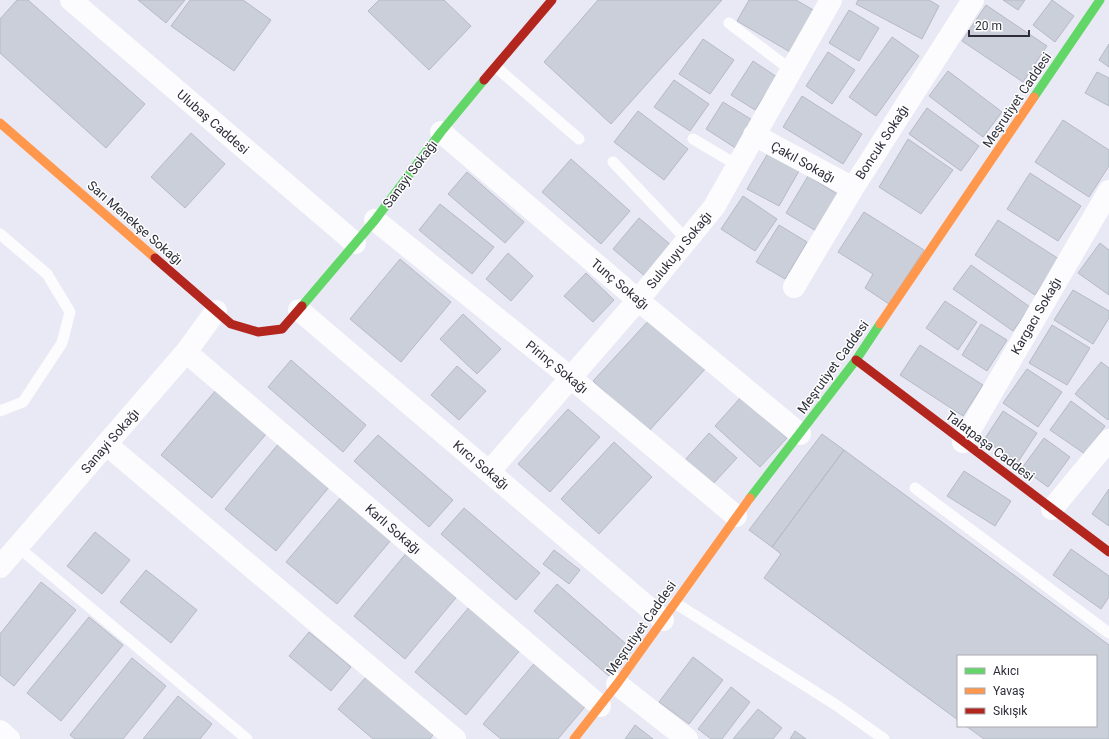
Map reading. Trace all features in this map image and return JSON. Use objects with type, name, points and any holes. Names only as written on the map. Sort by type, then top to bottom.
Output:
[{"type":"main road","name":"Sanayi Sokağı","points":[[258,332],[282,329],[299,310],[375,220],[441,132],[552,0]]},
{"type":"main road","name":"Meşrutiyet Caddesi","points":[[574,739],[617,684],[736,516],[856,360],[1100,0]]},
{"type":"main road","name":"Sarı Menekşe Sokağı","points":[[0,123],[231,324],[258,332]]},
{"type":"main road","name":"Talatpaşa Caddesi","points":[[856,360],[1109,552]]},
{"type":"street","name":"Ulubaş Caddesi","points":[[71,0],[355,243]]},
{"type":"street","name":"Sulukuyu Sokağı","points":[[489,472],[638,300],[714,207],[831,0]]},
{"type":"street","name":"Boncuk Sokağı","points":[[794,287],[852,188],[973,0]]},
{"type":"street","name":"Tunç Sokağı","points":[[441,132],[638,300],[800,434]]},
{"type":"street","name":"Çakıl Sokağı","points":[[754,135],[852,188]]},
{"type":"street","name":"Kargacı Sokağı","points":[[963,442],[1109,191]]},
{"type":"street","name":"Pirinç Sokağı","points":[[375,220],[571,378],[736,516]]},
{"type":"street","name":"Kırcı Sokağı","points":[[299,310],[489,472],[669,612]]},
{"type":"street","name":"Sanayi Sokağı","points":[[0,567],[186,352],[216,311]]},
{"type":"street","name":"Karlı Sokağı","points":[[186,352],[600,706]]},
{"type":"street","points":[[1052,508],[1109,440]]},
{"type":"street","points":[[106,444],[455,739]]},
{"type":"street","points":[[617,684],[687,739]]},
{"type":"street","points":[[0,731],[9,739]]},
{"type":"lane","points":[[729,24],[791,70]]},
{"type":"lane","points":[[496,67],[578,139]]},
{"type":"lane","points":[[693,139],[737,166]]},
{"type":"lane","points":[[613,162],[687,240]]},
{"type":"lane","points":[[0,234],[47,274],[70,312],[62,343],[23,402],[0,411]]},
{"type":"lane","points":[[915,488],[1109,633]]},
{"type":"lane","points":[[18,547],[247,739]]},
{"type":"lane","points":[[669,612],[836,705],[884,739]]},
{"type":"building","points":[[17,0],[28,0],[145,104],[106,148],[0,53],[0,19]]},
{"type":"building","points":[[138,0],[185,0],[166,23]]},
{"type":"building","points":[[190,0],[243,0],[271,20],[234,71],[171,26]]},
{"type":"building","points":[[379,0],[444,0],[471,26],[429,70],[368,11]]},
{"type":"building","points":[[598,0],[722,0],[611,124],[544,62]]},
{"type":"building","points":[[749,0],[796,0],[815,11],[790,52],[737,21]]},
{"type":"building","points":[[858,0],[929,0],[939,6],[922,39],[856,4]]},
{"type":"building","points":[[1003,0],[1025,0],[1018,10]]},
{"type":"building","points":[[1052,0],[1074,16],[1055,42],[1033,25]]},
{"type":"building","points":[[986,5],[1047,46],[1023,82],[962,41]]},
{"type":"building","points":[[849,10],[879,28],[859,61],[829,43]]},
{"type":"building","points":[[892,37],[919,56],[876,116],[849,97]]},
{"type":"building","points":[[703,39],[734,60],[710,94],[679,74]]},
{"type":"building","points":[[1109,44],[1109,67],[1099,60]]},
{"type":"building","points":[[828,52],[855,70],[832,104],[806,86]]},
{"type":"building","points":[[753,61],[777,77],[755,110],[731,95]]},
{"type":"building","points":[[948,71],[1002,112],[983,137],[929,96]]},
{"type":"building","points":[[1097,72],[1109,78],[1109,106],[1085,93]]},
{"type":"building","points":[[674,80],[709,104],[690,131],[654,107]]},
{"type":"building","points":[[802,96],[862,134],[843,164],[783,127]]},
{"type":"building","points":[[723,102],[754,121],[737,149],[706,129]]},
{"type":"building","points":[[927,108],[979,146],[961,171],[909,134]]},
{"type":"building","points":[[638,111],[688,149],[664,180],[614,142]]},
{"type":"building","points":[[1063,120],[1109,150],[1109,166],[1089,197],[1035,162]]},
{"type":"building","points":[[191,133],[225,164],[185,208],[151,177]]},
{"type":"building","points":[[908,139],[953,170],[921,214],[879,187]]},
{"type":"building","points":[[768,153],[799,171],[779,206],[747,189]]},
{"type":"building","points":[[571,159],[630,211],[601,244],[542,192]]},
{"type":"building","points":[[467,172],[524,222],[505,243],[448,194]]},
{"type":"building","points":[[1030,173],[1081,206],[1058,241],[1007,209]]},
{"type":"building","points":[[808,176],[839,195],[818,232],[786,213]]},
{"type":"building","points":[[743,196],[777,219],[755,251],[721,229]]},
{"type":"building","points":[[440,204],[494,247],[472,274],[419,230]]},
{"type":"building","points":[[864,212],[924,250],[889,304],[865,288],[873,274],[838,252]]},
{"type":"building","points":[[639,218],[672,246],[646,277],[613,249]]},
{"type":"building","points":[[998,220],[1059,259],[1035,295],[975,255]]},
{"type":"building","points":[[779,225],[807,242],[785,279],[756,262]]},
{"type":"building","points":[[1100,243],[1109,250],[1109,295],[1078,273]]},
{"type":"building","points":[[508,253],[533,276],[511,301],[486,279]]},
{"type":"building","points":[[400,259],[451,302],[401,362],[350,319]]},
{"type":"building","points":[[971,265],[1030,307],[1013,331],[953,289]]},
{"type":"building","points":[[586,273],[614,300],[593,322],[564,296]]},
{"type":"building","points":[[1073,290],[1109,311],[1109,318],[1093,344],[1054,320]]},
{"type":"building","points":[[945,301],[977,322],[958,350],[926,328]]},
{"type":"building","points":[[463,314],[501,349],[477,374],[440,339]]},
{"type":"building","points":[[651,318],[706,368],[648,432],[593,381]]},
{"type":"building","points":[[981,324],[1007,340],[987,371],[962,355]]},
{"type":"building","points":[[1052,325],[1090,348],[1067,385],[1029,363]]},
{"type":"building","points":[[920,345],[983,385],[963,416],[900,375]]},
{"type":"building","points":[[291,360],[366,425],[343,452],[268,387]]},
{"type":"building","points":[[1101,362],[1109,368],[1108,420],[1075,394]]},
{"type":"building","points":[[457,366],[486,391],[459,420],[431,395]]},
{"type":"building","points":[[1027,369],[1062,392],[1038,427],[1003,403]]},
{"type":"building","points":[[216,390],[267,433],[212,498],[161,455]]},
{"type":"building","points":[[741,397],[787,438],[760,467],[715,426]]},
{"type":"building","points":[[1071,401],[1105,426],[1085,454],[1050,430]]},
{"type":"building","points":[[568,409],[600,437],[550,492],[518,464]]},
{"type":"building","points":[[1003,411],[1037,433],[1018,462],[984,440]]},
{"type":"building","points":[[709,433],[737,458],[712,485],[685,460]]},
{"type":"building","points":[[822,434],[844,450],[772,547],[749,530]]},
{"type":"building","points":[[378,435],[453,500],[429,527],[354,461]]},
{"type":"building","points":[[1044,438],[1070,457],[1048,487],[1022,468]]},
{"type":"building","points":[[614,442],[652,477],[599,534],[561,499]]},
{"type":"building","points":[[279,443],[330,486],[276,551],[225,509]]},
{"type":"building","points":[[844,450],[1109,645],[1109,739],[984,739],[967,727],[1097,727],[1097,655],[957,655],[957,719],[764,578],[781,554],[772,547]]},
{"type":"building","points":[[964,471],[1011,501],[995,526],[947,496]]},
{"type":"building","points":[[1109,489],[1109,526],[1092,514]]},
{"type":"building","points":[[341,497],[392,539],[337,604],[286,562]]},
{"type":"building","points":[[464,508],[540,573],[516,600],[441,534]]},
{"type":"building","points":[[95,532],[130,560],[102,594],[67,566]]},
{"type":"building","points":[[1071,549],[1109,576],[1109,597],[1101,609],[1053,575]]},
{"type":"building","points":[[554,550],[580,570],[569,584],[543,564]]},
{"type":"building","points":[[408,551],[460,593],[405,659],[354,616]]},
{"type":"building","points":[[146,570],[197,610],[171,643],[120,602]]},
{"type":"building","points":[[41,582],[76,610],[14,686],[0,675],[0,634]]},
{"type":"building","points":[[557,584],[633,650],[609,676],[534,611]]},
{"type":"building","points":[[470,606],[521,649],[466,715],[415,672]]},
{"type":"building","points":[[89,617],[123,645],[61,721],[27,693]]},
{"type":"building","points":[[309,632],[351,667],[331,691],[289,656]]},
{"type":"building","points":[[693,657],[723,680],[689,724],[659,702]]},
{"type":"building","points":[[132,658],[166,686],[123,739],[75,739],[70,735]]},
{"type":"building","points":[[538,659],[589,702],[558,739],[501,739],[483,724]]},
{"type":"building","points":[[366,677],[433,735],[430,739],[373,739],[338,709]]},
{"type":"building","points":[[731,687],[750,702],[722,739],[711,739],[698,729]]},
{"type":"building","points":[[178,696],[212,724],[200,739],[143,739]]},
{"type":"building","points":[[758,709],[782,728],[773,739],[733,739]]},
{"type":"building","points":[[635,725],[653,739],[625,739]]},
{"type":"building","points":[[795,731],[806,739],[790,739]]},
{"type":"traffic: fast","points":[[1034,97],[1100,0]]},
{"type":"traffic: fast","points":[[302,306],[375,220],[441,132],[484,80]]},
{"type":"traffic: fast","points":[[750,498],[856,360],[880,324]]},
{"type":"traffic: slow","points":[[880,324],[1034,97]]},
{"type":"traffic: slow","points":[[0,123],[155,258]]},
{"type":"traffic: slow","points":[[574,739],[617,684],[750,498]]},
{"type":"traffic: jam","points":[[484,80],[552,0]]},
{"type":"traffic: jam","points":[[155,258],[231,324],[258,332],[282,329],[302,306]]},
{"type":"traffic: jam","points":[[856,360],[1109,552]]}]
